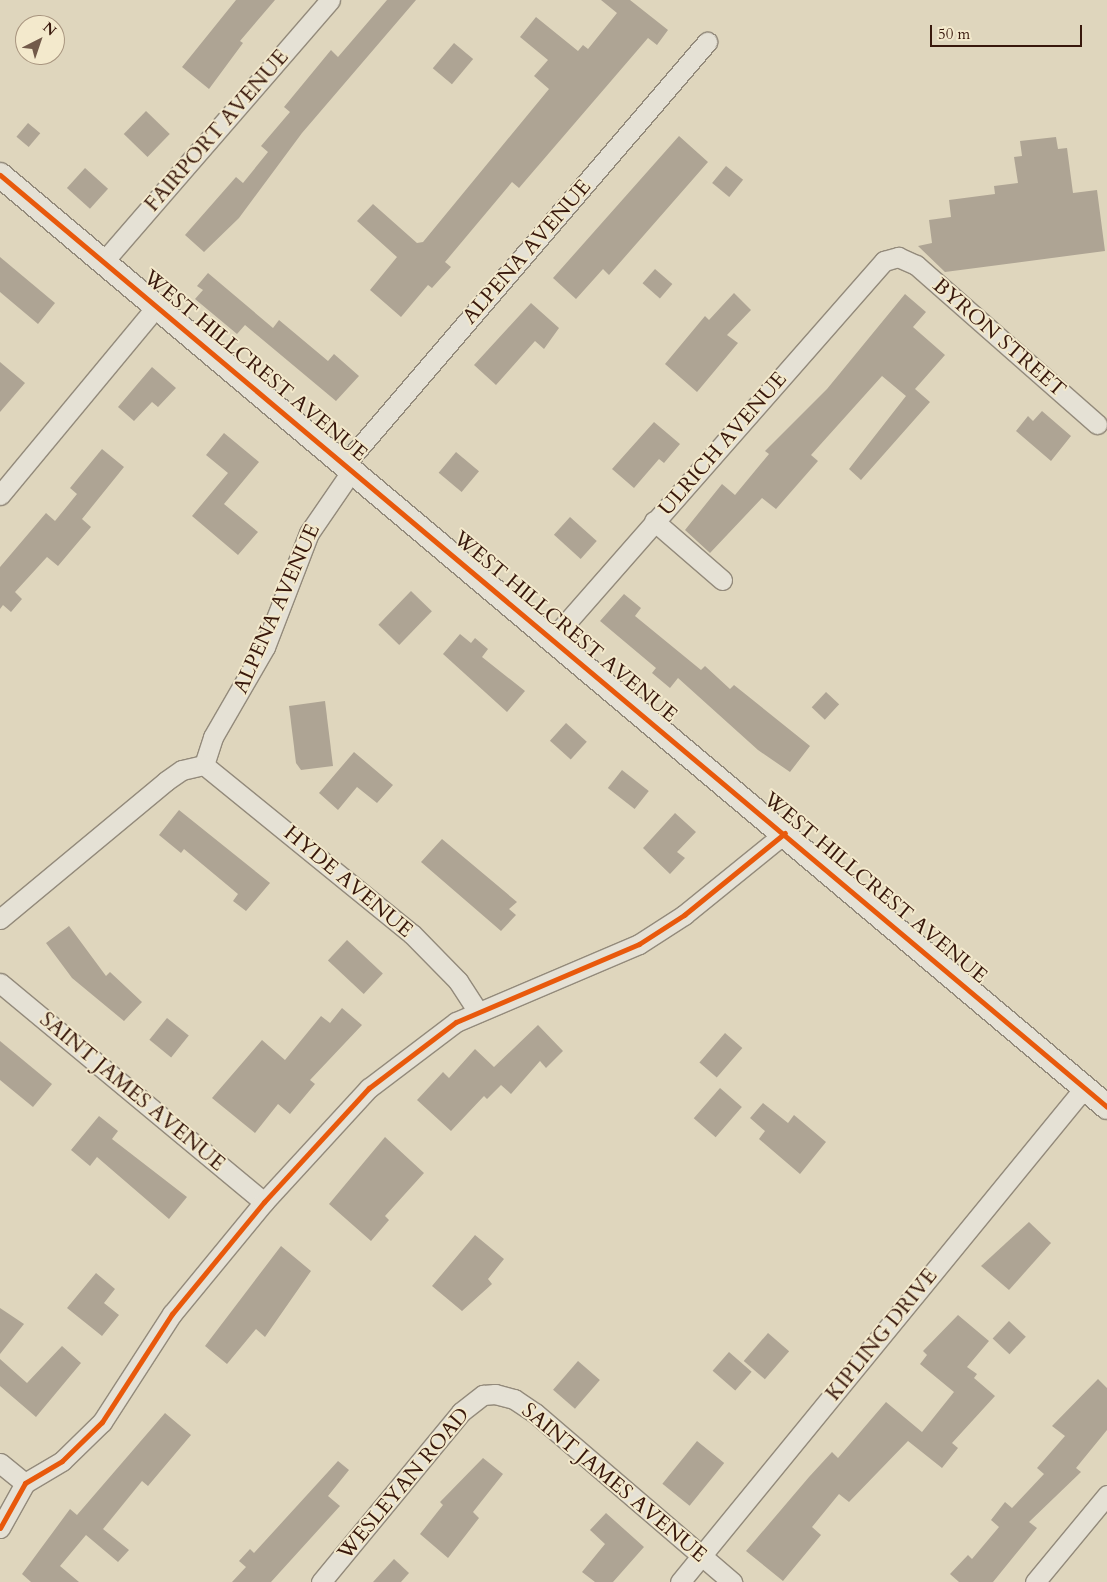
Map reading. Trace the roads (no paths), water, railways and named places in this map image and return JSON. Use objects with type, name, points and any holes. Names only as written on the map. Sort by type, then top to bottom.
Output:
[{"type":"street","name":"FAIRPORT AVENUE","points":[[104,261],[330,0]]},
{"type":"street","name":"ALPENA AVENUE","points":[[204,765],[213,737],[265,647],[309,533],[350,466],[707,42]]},
{"type":"street","name":"WEST HILLCREST AVENUE","points":[[0,175],[350,466],[1107,1107]]},
{"type":"street","name":"BYRON STREET","points":[[898,257],[916,265],[1097,424]]},
{"type":"street","name":"ULRICH AVENUE","points":[[553,638],[878,267],[898,257]]},
{"type":"street","points":[[0,496],[157,306]]},
{"type":"street","points":[[654,521],[722,580]]},
{"type":"street","points":[[0,919],[166,781],[182,770],[204,765]]},
{"type":"street","name":"HYDE AVENUE","points":[[204,765],[412,934],[458,981],[478,1012]]},
{"type":"street","points":[[0,1528],[25,1483],[62,1461],[102,1422],[172,1314],[264,1202],[369,1088],[423,1043],[478,1012],[639,944],[684,915],[785,833]]},
{"type":"street","name":"SAINT JAMES AVENUE","points":[[0,983],[264,1202]]},
{"type":"street","name":"KIPLING DRIVE","points":[[680,1582],[1084,1088]]},
{"type":"street","name":"SAINT JAMES AVENUE","points":[[492,1394],[514,1399],[535,1413],[732,1582]]},
{"type":"street","name":"WESLEYAN ROAD","points":[[322,1582],[461,1412],[492,1394]]},
{"type":"street","points":[[0,1463],[25,1483]]},
{"type":"street","points":[[1035,1582],[1107,1495]]}]
